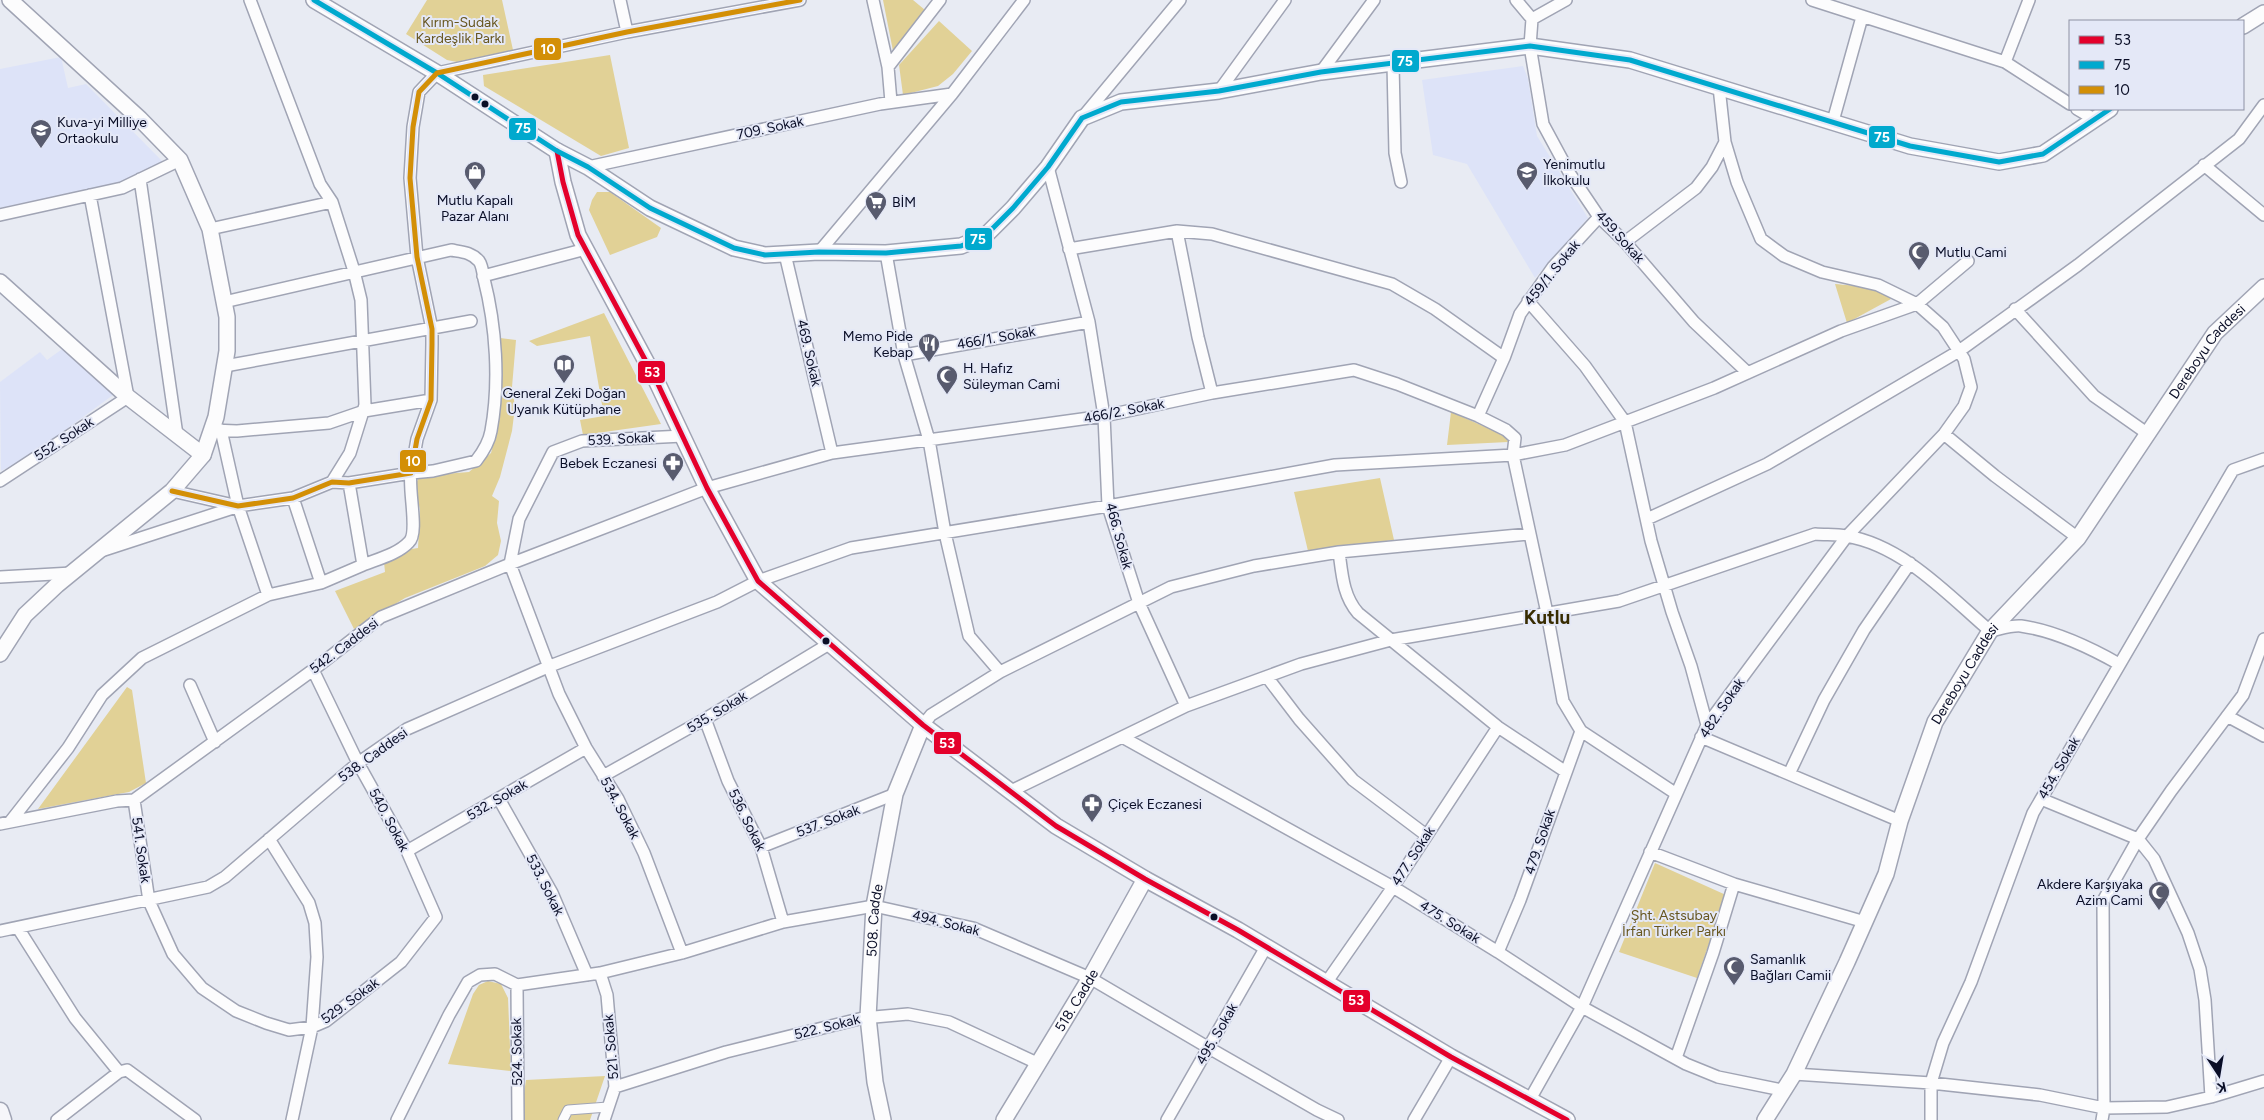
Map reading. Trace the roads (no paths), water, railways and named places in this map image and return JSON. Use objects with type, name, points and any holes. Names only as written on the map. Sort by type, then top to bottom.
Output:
[{"type":"main road","points":[[0,1111],[3,1120]]},
{"type":"street","points":[[10,0],[140,119],[180,160],[210,228],[227,318],[227,352],[216,417],[216,430],[238,506],[268,595]]},
{"type":"street","points":[[250,0],[320,184],[332,202],[354,271],[360,300],[366,405],[350,453],[332,482]]},
{"type":"street","points":[[314,0],[437,73],[557,151],[588,167],[650,208],[734,248],[765,255],[819,252],[886,253],[961,246],[984,236],[1013,208],[1048,167],[1082,118],[1180,0]]},
{"type":"street","points":[[620,0],[626,32]]},
{"type":"street","points":[[5,823],[68,748],[102,695],[142,658],[268,595],[322,583],[397,551],[412,538],[415,529],[409,485],[417,439],[430,400],[432,329],[417,257],[410,178],[413,127],[419,92],[437,73],[626,32],[800,0]]},
{"type":"street","points":[[873,0],[888,67],[891,102]]},
{"type":"street","points":[[888,67],[940,0]]},
{"type":"street","points":[[819,252],[952,94],[1024,0]]},
{"type":"street","points":[[1219,91],[1285,0]]},
{"type":"street","points":[[1321,72],[1374,0]]},
{"type":"street","points":[[1516,0],[1532,19],[1566,0]]},
{"type":"street","points":[[1812,0],[2005,62],[2069,103]]},
{"type":"street","points":[[2005,62],[2029,0]]},
{"type":"street","points":[[2244,25],[2264,14]]},
{"type":"street","points":[[1833,122],[1862,17]]},
{"type":"street","name":"459.Sokak","points":[[1532,19],[1530,46],[1544,124],[1570,174],[1599,217],[1626,242],[1694,322],[1748,373]]},
{"type":"street","points":[[1082,118],[1121,102],[1219,91],[1321,72],[1530,46],[1630,60],[1910,146],[1999,162],[2043,154],[2109,110]]},
{"type":"street","points":[[1393,64],[1395,153],[1402,182]]},
{"type":"street","points":[[1719,87],[1725,142],[1736,182],[1760,238],[1784,256],[1822,272],[1878,284],[1918,304],[1943,327],[1958,351]]},
{"type":"street","name":"709. Sokak","points":[[588,167],[891,102],[952,94]]},
{"type":"street","points":[[1647,519],[1767,464],[1958,351],[2014,309],[2078,265],[2239,139],[2264,105]]},
{"type":"street","points":[[2079,110],[2094,120]]},
{"type":"street","points":[[1626,242],[1696,188],[1712,167],[1725,142]]},
{"type":"street","points":[[557,151],[563,182],[578,235],[656,380],[707,488],[758,581],[923,725],[1056,826],[1145,879],[1238,930],[1451,1057],[1567,1120]]},
{"type":"street","points":[[0,215],[122,188],[180,160]]},
{"type":"street","points":[[2204,166],[2264,216]]},
{"type":"street","name":"466. Sokak","points":[[1048,167],[1089,322],[1104,416],[1108,506],[1139,603],[1186,706]]},
{"type":"street","points":[[140,179],[177,435]]},
{"type":"street","points":[[90,195],[128,397]]},
{"type":"street","points":[[210,228],[332,202]]},
{"type":"street","name":"459/1. Sokak","points":[[1478,416],[1504,358],[1520,314],[1553,267],[1599,217]]},
{"type":"street","points":[[1178,231],[1198,337],[1212,393]]},
{"type":"street","points":[[1069,249],[1178,231],[1212,234],[1392,284],[1435,308],[1504,358]]},
{"type":"street","points":[[483,276],[586,249]]},
{"type":"street","points":[[98,552],[238,506],[293,498],[332,482],[349,484],[433,471],[476,461],[487,443],[491,431],[494,402],[495,355],[480,262],[470,253],[451,250],[224,302]]},
{"type":"street","points":[[886,253],[904,355],[929,440],[945,533],[970,636],[1000,672]]},
{"type":"street","name":"469. Sokak","points":[[785,254],[832,453]]},
{"type":"street","points":[[1918,304],[1968,261]]},
{"type":"street","points":[[0,282],[128,397],[203,455]]},
{"type":"street","name":"Dereboyu Caddesi","points":[[1766,1118],[1782,1090],[1794,1074],[1886,874],[1900,821],[1935,722],[1990,631],[2078,538],[2215,332],[2264,287]]},
{"type":"street","points":[[1528,301],[1585,366],[1624,422],[1651,541],[1691,666],[1707,725]]},
{"type":"street","name":"538. Caddesi","points":[[0,932],[208,887],[225,877],[358,763],[407,729],[550,666],[717,602],[758,581],[851,548],[1108,506],[1335,465],[1512,454],[1565,445],[1748,373],[1841,331],[1918,304]]},
{"type":"street","points":[[2014,309],[2094,396],[2148,434]]},
{"type":"street","points":[[225,366],[471,321]]},
{"type":"street","name":"466/1. Sokak","points":[[904,355],[1089,322]]},
{"type":"street","name":"482. Sokak","points":[[1530,1101],[1582,1007],[1675,793],[1707,725],[1847,536],[1944,434],[1964,406],[1971,386],[1964,360],[1958,351]]},
{"type":"street","name":"466/2. Sokak","points":[[707,488],[832,453],[1104,416],[1212,393],[1354,370],[1397,384],[1478,416],[1506,430],[1514,438],[1512,454]]},
{"type":"street","name":"552. Sokak","points":[[0,481],[128,397]]},
{"type":"street","points":[[216,430],[236,431],[329,423],[364,411],[430,400]]},
{"type":"street","points":[[0,654],[25,615],[72,573],[172,491],[203,455],[216,430]]},
{"type":"street","points":[[1944,434],[1995,476],[2078,538]]},
{"type":"street","name":"539. Sokak","points":[[510,564],[519,519],[553,452],[582,441],[682,436]]},
{"type":"street","points":[[1512,454],[1547,613],[1563,701],[1581,731],[1675,793]]},
{"type":"street","name":"454. Sokak","points":[[1930,1120],[1931,1083],[1943,1043],[1970,982],[2032,813],[2233,470],[2264,459]]},
{"type":"street","points":[[349,484],[363,565]]},
{"type":"street","name":"542. Caddesi","points":[[5,823],[117,801],[134,800],[382,617],[510,564],[707,488]]},
{"type":"street","points":[[172,491],[238,506]]},
{"type":"street","points":[[293,498],[322,583]]},
{"type":"street","points":[[923,725],[931,715],[1000,672],[1180,584],[1254,566],[1339,552],[1530,534]]},
{"type":"street","points":[[1011,791],[1186,706],[1301,664],[1391,640],[1619,601],[1815,534],[1847,536],[1885,548],[1910,563],[1990,631],[2020,626],[2087,646],[2120,664]]},
{"type":"street","points":[[1339,552],[1349,603],[1358,614],[1498,727],[1566,772]]},
{"type":"street","points":[[1789,774],[1824,700],[1864,630],[1910,563]]},
{"type":"street","points":[[510,564],[550,666]]},
{"type":"street","points":[[0,576],[72,573]]},
{"type":"street","points":[[2102,1120],[2104,1108],[2103,901],[2138,839],[2171,790],[2243,695],[2264,639]]},
{"type":"street","name":"535. Sokak","points":[[603,776],[705,719],[829,644]]},
{"type":"street","name":"534. Sokak","points":[[550,666],[559,694],[586,748],[618,799],[644,853],[682,953]]},
{"type":"street","name":"540. Sokak","points":[[312,670],[358,763],[407,851],[436,917]]},
{"type":"street","points":[[1267,677],[1300,719],[1353,780],[1426,835]]},
{"type":"street","points":[[190,685],[215,742]]},
{"type":"street","points":[[2227,716],[2264,736]]},
{"type":"street","name":"536. Sokak","points":[[705,719],[728,781],[761,847],[783,922]]},
{"type":"street","name":"508. Cadde","points":[[883,1120],[875,1082],[868,1017],[874,906],[895,794],[923,725]]},
{"type":"street","name":"477. Sokak","points":[[1326,983],[1393,887],[1498,727]]},
{"type":"street","name":"479. Sokak","points":[[1498,952],[1581,731]]},
{"type":"street","name":"475. Sokak","points":[[1122,737],[1393,887],[1582,1007],[1686,1064],[1718,1077],[1782,1090]]},
{"type":"street","points":[[1701,737],[1900,821]]},
{"type":"street","name":"532. Sokak","points":[[407,851],[586,748]]},
{"type":"street","name":"537. Sokak","points":[[761,847],[895,794]]},
{"type":"street","name":"533. Sokak","points":[[499,798],[552,893],[587,975]]},
{"type":"street","points":[[2041,799],[2138,839],[2154,859],[2188,933],[2200,968],[2206,1000],[2211,1097]]},
{"type":"street","name":"541. Sokak","points":[[134,800],[149,901]]},
{"type":"street","points":[[269,839],[309,903],[315,923],[317,957],[312,1027],[292,1120]]},
{"type":"street","points":[[1650,852],[1734,884],[1865,922]]},
{"type":"street","name":"518. Cadde","points":[[1004,1120],[1090,978],[1145,879]]},
{"type":"street","points":[[1676,1058],[1713,953],[1734,884]]},
{"type":"street","name":"529. Sokak","points":[[149,901],[173,954],[202,988],[236,1011],[289,1030],[312,1027],[326,1021],[351,1003],[401,962],[436,917]]},
{"type":"street","name":"494. Sokak","points":[[517,985],[600,973],[682,953],[783,922],[874,906],[973,928],[1090,978],[1317,1110],[1338,1120]]},
{"type":"street","points":[[18,928],[75,1018],[119,1072]]},
{"type":"street","name":"495. Sokak","points":[[1167,1120],[1266,947]]},
{"type":"street","name":"521. Sokak","points":[[600,973],[607,995],[614,1087],[604,1120]]},
{"type":"street","points":[[397,1120],[468,982],[480,975],[495,974],[517,985]]},
{"type":"street","name":"524. Sokak","points":[[517,985],[518,1120]]},
{"type":"street","name":"522. Sokak","points":[[614,1087],[726,1052],[868,1017],[908,1014],[949,1022],[1037,1063]]},
{"type":"street","points":[[1414,1120],[1451,1057]]},
{"type":"street","points":[[57,1120],[71,1116],[119,1072],[127,1070],[195,1120]]},
{"type":"street","points":[[1794,1074],[1931,1083],[2040,1095],[2104,1108],[2167,1107],[2211,1097],[2264,1081]]},
{"type":"street","points":[[563,1120],[568,1110],[608,1107]]},
{"type":"place","name":"Kuva-yi Milliye Ortaokulu","points":[[41,149]]},
{"type":"place","name":"Mutlu Kapalı Pazar Alanı","points":[[475,191]]},
{"type":"place","name":"Yenimutlu İlkokulu","points":[[1527,191]]},
{"type":"place","name":"BİM","points":[[876,221]]},
{"type":"place","name":"Mutlu Cami","points":[[1919,271]]},
{"type":"place","name":"Memo Pide Kebap","points":[[929,363]]},
{"type":"place","name":"General Zeki Doğan Uyanık Kütüphane","points":[[564,384]]},
{"type":"place","name":"H. Hafız Süleyman Cami","points":[[947,395]]},
{"type":"place","name":"Bebek Eczanesi","points":[[673,482]]},
{"type":"place","name":"Çiçek Eczanesi","points":[[1092,823]]},
{"type":"place","name":"Akdere Karşıyaka Azim Cami","points":[[2159,911]]},
{"type":"place","name":"Samanlık Bağları Camii","points":[[1734,986]]},
{"type":"district","name":"Kutlu","points":[[1547,617]]},
{"type":"park label","name":"Kırım-Sudak Kardeşlik Parkı","points":[[460,30]]},
{"type":"park label","name":"Şht. Astsubay İrfan Türker Parkı","points":[[1674,924]]}]
